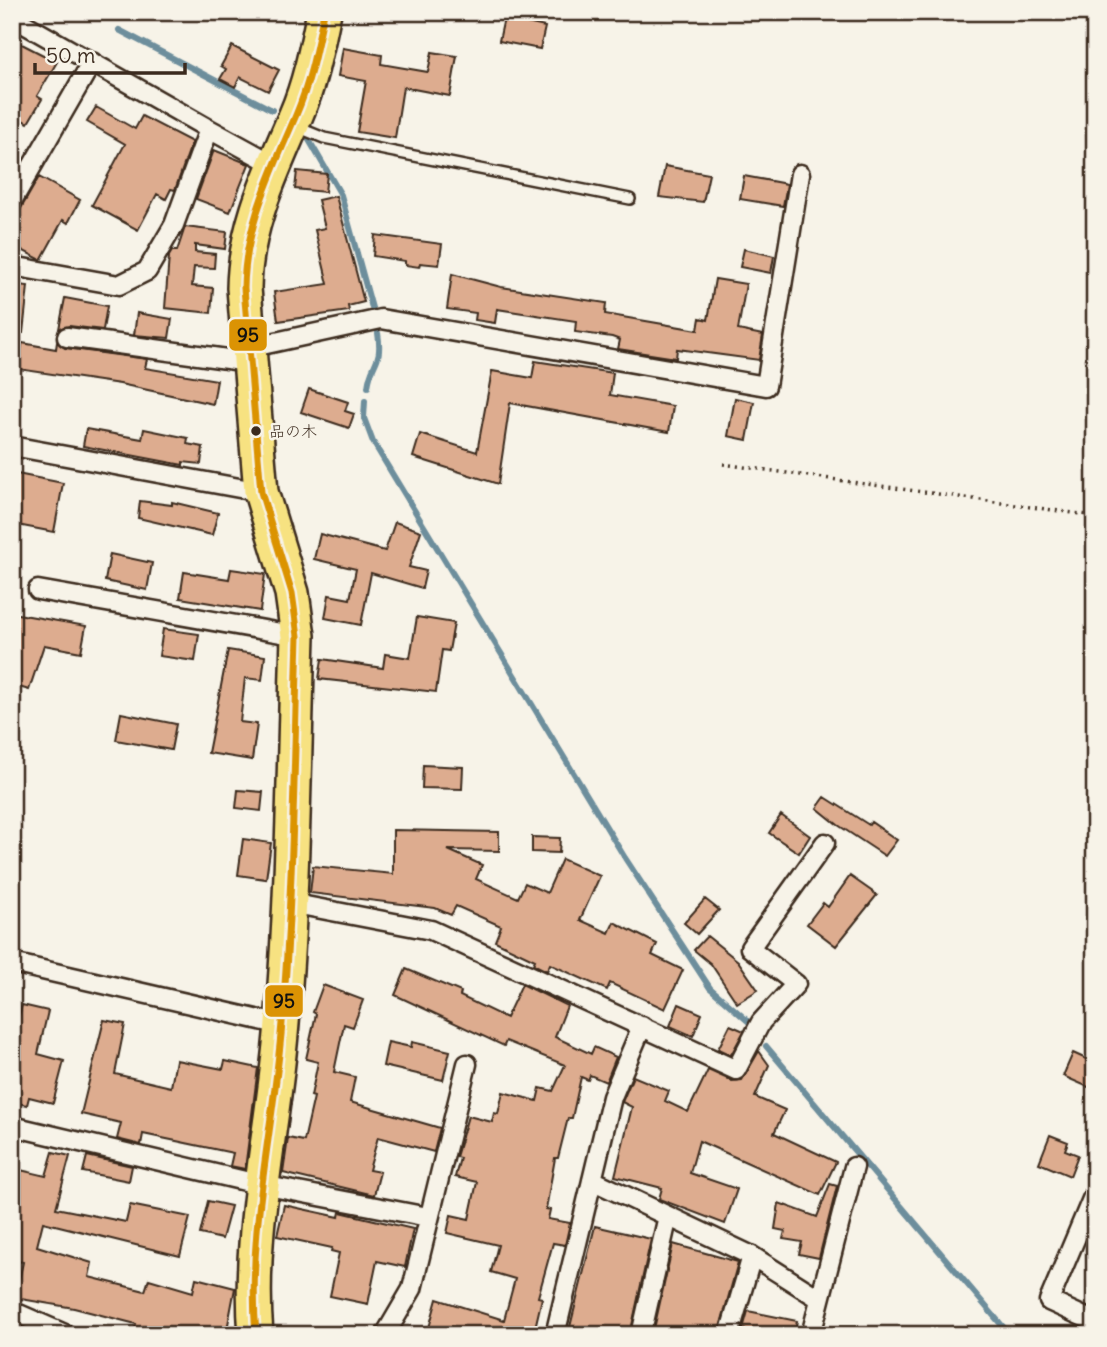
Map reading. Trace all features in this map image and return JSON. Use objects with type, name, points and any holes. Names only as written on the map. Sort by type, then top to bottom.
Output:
[{"type":"highway","points":[[256,1335],[253,1299],[262,1185],[282,1025],[290,903],[298,636],[292,593],[261,492],[249,355],[244,256],[273,164],[291,125],[315,54],[324,12]]},
{"type":"street","points":[[12,17],[273,164]]},
{"type":"street","points":[[12,201],[92,62]]},
{"type":"street","points":[[12,266],[119,285],[147,271],[174,225],[209,129]]},
{"type":"street","points":[[66,337],[249,355],[381,319],[766,386],[800,174]]},
{"type":"street","points":[[12,446],[261,492]]},
{"type":"street","points":[[38,590],[298,636]]},
{"type":"street","points":[[290,903],[431,930],[736,1070],[761,1022],[796,984],[750,948],[825,843]]},
{"type":"street","points":[[12,963],[282,1025]]},
{"type":"street","points":[[555,1335],[612,1097],[642,1026]]},
{"type":"street","points":[[385,1335],[412,1289],[467,1064]]},
{"type":"street","points":[[12,1126],[262,1185],[428,1217]]},
{"type":"street","points":[[811,1335],[854,1167]]},
{"type":"street","points":[[592,1180],[751,1256],[820,1299]]},
{"type":"street","points":[[1095,1192],[1049,1301],[1095,1322]]},
{"type":"street","points":[[641,1335],[668,1216]]},
{"type":"street","points":[[729,1335],[751,1256]]},
{"type":"street","points":[[12,1311],[67,1335]]},
{"type":"lane","points":[[291,125],[324,138],[630,198]]},
{"type":"path","points":[[723,464],[1095,516]]},
{"type":"building","points":[[504,18],[545,27],[540,49],[499,41]]},
{"type":"building","points":[[12,39],[57,62],[37,96],[42,99],[28,123],[12,115]]},
{"type":"building","points":[[232,46],[279,70],[268,91],[240,77],[235,87],[220,79],[226,69],[221,66]]},
{"type":"building","points":[[343,48],[382,55],[381,64],[428,72],[432,52],[457,56],[450,96],[403,87],[395,138],[357,132],[366,81],[338,76]]},
{"type":"building","points":[[96,107],[135,129],[142,116],[192,142],[175,190],[171,189],[166,199],[157,194],[138,230],[92,205],[125,144],[87,122]]},
{"type":"building","points":[[214,150],[249,164],[230,212],[196,199]]},
{"type":"building","points":[[665,166],[709,174],[703,202],[659,197]]},
{"type":"building","points":[[297,171],[327,174],[325,192],[295,189]]},
{"type":"building","points":[[744,176],[787,184],[783,206],[740,199]]},
{"type":"building","points":[[39,177],[80,200],[68,223],[63,220],[41,260],[12,245],[12,224]]},
{"type":"building","points":[[336,196],[364,302],[348,306],[349,311],[278,321],[274,292],[328,284],[315,230],[325,228],[318,200]]},
{"type":"building","points":[[185,227],[227,232],[225,249],[195,245],[195,252],[215,254],[214,268],[194,267],[192,286],[213,288],[211,313],[165,308],[169,256],[172,251],[177,251]]},
{"type":"building","points":[[375,235],[442,244],[439,265],[420,263],[419,267],[405,265],[405,261],[373,256]]},
{"type":"building","points":[[744,249],[774,256],[771,273],[740,267]]},
{"type":"building","points":[[452,274],[501,287],[606,303],[605,314],[698,330],[700,318],[708,320],[715,279],[746,284],[738,330],[763,335],[759,360],[677,349],[676,358],[618,349],[620,340],[575,332],[576,321],[497,309],[495,323],[475,320],[476,313],[447,309]]},
{"type":"building","points":[[12,284],[28,286],[23,333],[12,333]]},
{"type":"building","points":[[65,298],[107,306],[103,330],[69,326],[59,329]]},
{"type":"building","points":[[137,313],[172,319],[169,338],[134,335]]},
{"type":"building","points":[[57,342],[65,348],[147,359],[145,368],[217,380],[213,404],[120,384],[18,369],[22,343],[56,349]]},
{"type":"building","points":[[535,361],[613,373],[610,395],[673,406],[669,432],[510,403],[498,484],[413,457],[420,434],[477,452],[492,371],[532,378]]},
{"type":"building","points":[[309,389],[348,402],[345,411],[354,414],[349,428],[301,412]]},
{"type":"building","points":[[735,398],[754,402],[747,440],[728,436]]},
{"type":"building","points":[[86,429],[142,439],[144,429],[188,438],[187,444],[203,447],[201,464],[183,462],[183,465],[83,446]]},
{"type":"building","points":[[12,473],[63,483],[54,532],[12,524]]},
{"type":"building","points":[[140,501],[172,505],[172,502],[218,513],[212,535],[138,518]]},
{"type":"building","points":[[395,522],[421,531],[409,567],[426,571],[422,588],[371,573],[361,625],[325,618],[329,595],[350,599],[356,569],[314,559],[320,534],[385,551]]},
{"type":"building","points":[[110,554],[152,563],[147,590],[105,581]]},
{"type":"building","points":[[231,569],[265,574],[260,611],[180,598],[184,572],[229,579]]},
{"type":"building","points":[[12,613],[86,626],[81,652],[44,645],[29,690],[12,685]]},
{"type":"building","points":[[417,617],[454,623],[449,651],[442,650],[436,692],[319,679],[322,659],[383,668],[385,654],[410,658]]},
{"type":"building","points":[[163,629],[199,634],[195,661],[159,656]]},
{"type":"building","points":[[228,650],[265,656],[262,680],[245,678],[240,722],[257,724],[252,760],[208,753]]},
{"type":"building","points":[[121,713],[176,724],[171,750],[116,740]]},
{"type":"building","points":[[423,765],[463,767],[462,789],[422,788]]},
{"type":"building","points":[[238,790],[263,792],[261,811],[236,808]]},
{"type":"building","points":[[825,797],[869,825],[871,822],[897,840],[885,856],[817,808]]},
{"type":"building","points":[[781,815],[810,836],[799,853],[769,833]]},
{"type":"building","points":[[393,830],[499,832],[499,851],[448,850],[482,865],[476,879],[518,898],[525,883],[547,893],[562,859],[600,876],[580,920],[609,933],[614,922],[657,944],[652,955],[683,970],[665,1009],[610,983],[607,990],[550,964],[547,971],[533,964],[535,960],[495,941],[501,926],[456,906],[451,915],[435,908],[310,893],[313,866],[393,874]]},
{"type":"building","points":[[532,837],[560,838],[559,853],[532,852]]},
{"type":"building","points":[[243,839],[271,843],[266,879],[238,875]]},
{"type":"building","points":[[850,876],[877,895],[836,946],[807,924],[823,903],[828,907]]},
{"type":"building","points":[[705,899],[719,910],[697,934],[684,923]]},
{"type":"building","points":[[707,936],[738,961],[758,990],[737,1003],[711,964],[694,950]]},
{"type":"building","points":[[406,969],[461,992],[460,996],[506,1018],[522,984],[567,1006],[555,1037],[591,1054],[594,1047],[616,1057],[606,1082],[590,1075],[588,1080],[581,1077],[572,1118],[568,1118],[558,1158],[555,1158],[546,1209],[550,1210],[548,1219],[570,1223],[565,1245],[553,1243],[538,1297],[542,1298],[535,1328],[539,1330],[538,1335],[427,1335],[437,1299],[504,1320],[515,1279],[491,1272],[498,1245],[447,1233],[451,1215],[469,1219],[477,1182],[455,1177],[460,1158],[456,1157],[468,1116],[492,1122],[494,1113],[498,1114],[503,1092],[537,1101],[540,1088],[553,1091],[565,1065],[506,1041],[504,1046],[395,995]]},
{"type":"building","points":[[323,985],[363,1000],[353,1027],[344,1024],[334,1072],[355,1077],[350,1102],[440,1128],[434,1152],[378,1137],[369,1170],[380,1172],[374,1195],[283,1173],[288,1138],[304,1141],[314,1097],[311,1096],[318,1062],[306,1059],[316,1014],[313,1012]]},
{"type":"building","points":[[679,1004],[702,1014],[693,1036],[670,1026]]},
{"type":"building","points":[[22,1005],[48,1011],[38,1054],[64,1061],[53,1103],[29,1097],[27,1105],[12,1102],[12,1018],[18,1019]]},
{"type":"building","points":[[104,1020],[125,1024],[115,1074],[171,1087],[176,1060],[223,1069],[225,1061],[258,1068],[245,1169],[230,1166],[233,1153],[143,1134],[141,1145],[117,1139],[121,1123],[81,1114]]},
{"type":"building","points":[[730,1025],[744,1031],[731,1055],[718,1049]]},
{"type":"building","points":[[388,1042],[411,1047],[412,1042],[450,1051],[443,1080],[383,1066]]},
{"type":"building","points":[[759,1051],[769,1065],[755,1097],[785,1110],[774,1133],[836,1162],[820,1195],[699,1141],[690,1173],[737,1189],[725,1224],[659,1199],[662,1188],[615,1176],[632,1107],[622,1102],[633,1076],[669,1091],[665,1101],[688,1112],[708,1070],[732,1081],[742,1080]]},
{"type":"building","points":[[1073,1053],[1095,1063],[1095,1090],[1063,1076]]},
{"type":"building","points":[[1050,1135],[1068,1142],[1065,1150],[1078,1155],[1070,1176],[1039,1163]]},
{"type":"building","points":[[53,1152],[70,1156],[56,1208],[126,1222],[130,1205],[190,1217],[180,1256],[43,1222],[37,1246],[92,1263],[89,1277],[145,1291],[149,1279],[193,1292],[196,1278],[235,1288],[226,1335],[133,1335],[136,1324],[74,1308],[15,1298],[23,1262],[12,1260],[12,1168],[46,1176]]},
{"type":"building","points":[[87,1156],[132,1166],[129,1181],[83,1172]]},
{"type":"building","points":[[830,1184],[837,1186],[819,1258],[799,1254],[802,1242],[783,1239],[785,1231],[775,1229],[779,1203],[817,1217]]},
{"type":"building","points":[[208,1201],[231,1206],[222,1239],[200,1234]]},
{"type":"building","points":[[284,1205],[339,1217],[340,1212],[413,1229],[405,1267],[377,1261],[368,1304],[330,1296],[339,1253],[331,1251],[332,1248],[277,1236]]},
{"type":"building","points":[[595,1226],[651,1239],[630,1335],[568,1335]]},
{"type":"building","points":[[673,1244],[738,1262],[718,1335],[678,1335],[654,1329]]},
{"type":"building","points":[[748,1311],[797,1321],[794,1335],[772,1335],[743,1329]]},
{"type":"waterway","points":[[119,30],[272,110]]},
{"type":"waterway","points":[[309,140],[341,195],[372,308]]},
{"type":"waterway","points":[[368,387],[378,357],[378,333]]},
{"type":"waterway","points":[[365,401],[364,418],[373,442],[625,858],[710,988],[749,1022]]},
{"type":"waterway","points":[[766,1046],[1010,1335]]},
{"type":"transit line","name":"95","points":[[256,1335],[254,1296],[258,1218],[278,1062],[289,927],[298,636],[292,593],[261,492],[244,288],[249,242],[261,199],[305,90],[324,12]]},
{"type":"place","name":"品の木","points":[[256,431]]}]
